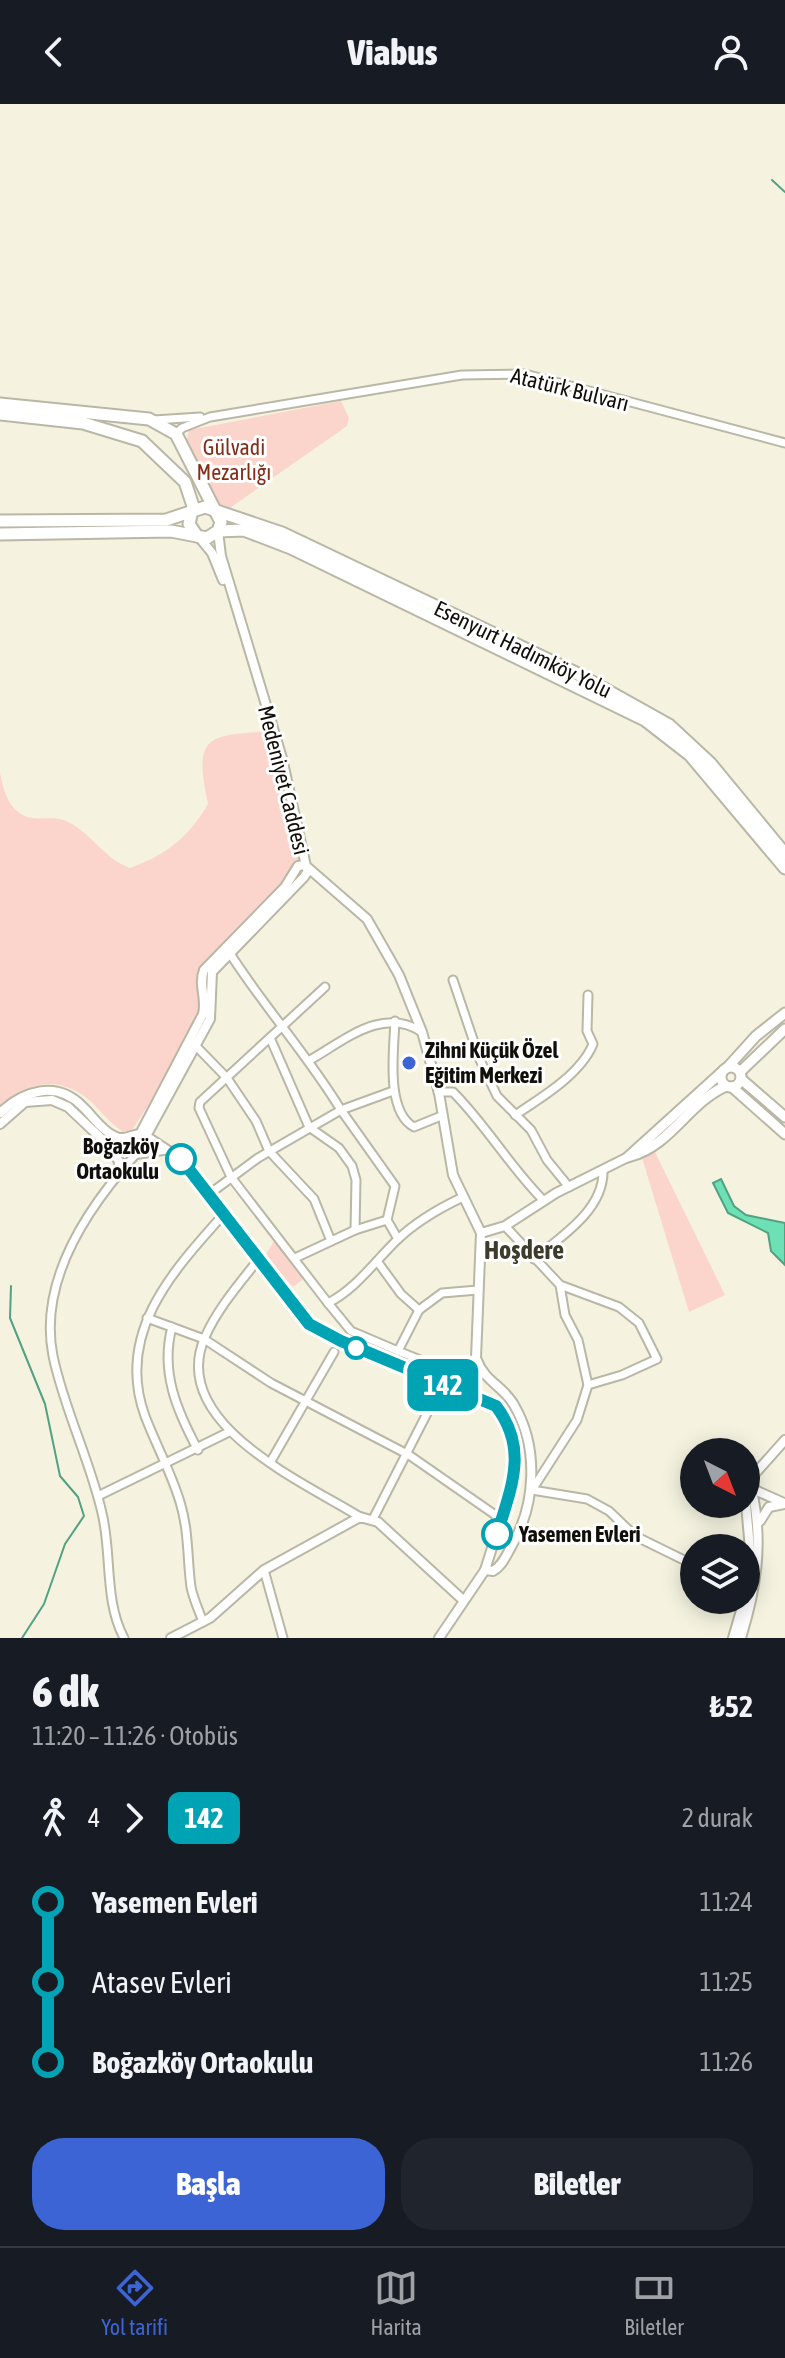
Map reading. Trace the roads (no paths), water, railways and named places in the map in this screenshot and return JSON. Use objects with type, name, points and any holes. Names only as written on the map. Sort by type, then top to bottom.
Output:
[{"type":"main road","name":"Atatürk Bulvarı","points":[[0,404],[152,420],[176,434]]},
{"type":"main road","points":[[0,414],[109,428],[147,444],[165,447],[176,434],[220,517],[218,531],[207,538],[171,531],[0,534]]},
{"type":"main road","points":[[152,420],[141,431],[147,444],[185,482],[192,499],[191,529],[198,536]]},
{"type":"main road","points":[[0,521],[161,520],[192,514],[205,507],[214,509]]},
{"type":"main road","name":"Esenyurt Hadımköy Yolu","points":[[214,509],[295,539],[630,707],[693,744],[785,854]]},
{"type":"main road","name":"Esenyurt Hadımköy Yolu","points":[[218,531],[244,530],[291,548],[630,707],[690,755],[785,868]]},
{"type":"main road","points":[[628,1157],[725,1069],[756,1036],[785,1013]]},
{"type":"main road","points":[[628,1157],[653,1147],[706,1097],[729,1086],[785,1029]]},
{"type":"main road","points":[[725,1069],[735,1067],[785,1117]]},
{"type":"main road","points":[[725,1069],[722,1080],[785,1134]]},
{"type":"street","name":"Atatürk Bulvarı","points":[[152,420],[210,417],[462,375],[511,373],[785,443]]},
{"type":"street","name":"Atatürk Bulvarı","points":[[176,434],[184,427],[210,417]]},
{"type":"street","points":[[218,531],[221,556],[244,633]]},
{"type":"street","points":[[198,536],[212,553],[244,633]]},
{"type":"street","name":"Medeniyet Caddesi","points":[[244,633],[282,758],[306,866],[367,919],[399,975],[422,1032],[438,1092],[453,1175],[461,1198],[481,1233]]},
{"type":"street","points":[[124,1638],[113,1602],[106,1530],[98,1496],[54,1359],[51,1326],[58,1281],[68,1251],[119,1172],[137,1152],[141,1137],[193,1044],[205,1005],[202,976],[304,877],[306,866]]},
{"type":"street","points":[[227,950],[259,1000],[310,1060],[395,1186],[387,1220],[398,1239]]},
{"type":"street","points":[[453,980],[480,1060],[497,1096],[531,1130],[547,1160],[569,1187]]},
{"type":"street","points":[[325,987],[271,1040],[200,1102],[199,1108],[231,1177],[351,1331],[465,1378],[482,1374]]},
{"type":"street","points":[[515,1115],[541,1098],[588,1057],[593,1044],[587,1031],[588,995]]},
{"type":"street","points":[[395,1021],[393,1091],[408,1124],[414,1127],[441,1116]]},
{"type":"street","points":[[310,1060],[373,1024],[408,1022],[422,1032]]},
{"type":"street","points":[[271,1040],[309,1127],[339,1148],[352,1166],[356,1180],[355,1230]]},
{"type":"street","points":[[193,1044],[227,1078],[256,1121],[269,1151],[314,1199],[331,1241]]},
{"type":"street","points":[[208,1195],[269,1151],[309,1127],[341,1110],[393,1091]]},
{"type":"street","points":[[0,1113],[27,1094],[61,1092],[79,1102],[112,1135],[141,1137],[181,1159],[222,1216],[309,1324],[496,1406],[511,1428],[515,1467],[485,1570],[439,1638]]},
{"type":"street","points":[[438,1092],[453,1092],[479,1127],[544,1201]]},
{"type":"street","points":[[0,1124],[25,1102],[52,1100],[68,1107],[102,1140],[119,1161],[119,1172]]},
{"type":"street","points":[[137,1152],[141,1137]]},
{"type":"street","points":[[102,1140],[137,1152],[164,1150]]},
{"type":"street","points":[[532,1490],[530,1450],[520,1417],[513,1401],[482,1374],[476,1358],[481,1233],[505,1226],[544,1201],[628,1157]]},
{"type":"street","points":[[534,1259],[588,1210],[602,1193],[603,1172]]},
{"type":"street","points":[[328,1303],[432,1212],[461,1198]]},
{"type":"street","points":[[203,1622],[191,1589],[190,1540],[167,1465],[144,1413],[137,1363],[150,1306],[185,1257],[222,1216]]},
{"type":"street","points":[[295,1258],[355,1230],[387,1220]]},
{"type":"street","points":[[505,1226],[560,1285],[619,1307],[639,1323],[657,1359],[622,1375],[588,1385]]},
{"type":"street","points":[[258,1260],[229,1296],[204,1339],[201,1386],[210,1408],[229,1432],[271,1461],[360,1517],[373,1519],[463,1600]]},
{"type":"street","points":[[377,1261],[401,1294],[419,1310]]},
{"type":"street","points":[[485,1570],[497,1570],[515,1540],[532,1490],[577,1420],[588,1385],[578,1340],[565,1315],[560,1285]]},
{"type":"street","points":[[398,1351],[419,1310],[442,1293],[478,1290]]},
{"type":"street","points":[[147,1318],[204,1339],[304,1400],[404,1452],[501,1519]]},
{"type":"street","points":[[172,1327],[167,1348],[170,1383],[179,1415],[198,1450]]},
{"type":"street","points":[[271,1461],[334,1352]]},
{"type":"street","points":[[373,1519],[404,1452],[442,1384]]},
{"type":"street","points":[[98,1496],[198,1450],[229,1432]]},
{"type":"street","points":[[760,1466],[785,1440]]},
{"type":"street","points":[[532,1490],[587,1499],[609,1511],[635,1536],[680,1558]]},
{"type":"street","points":[[760,1496],[785,1503]]},
{"type":"street","points":[[758,1530],[764,1512],[773,1504],[785,1503]]},
{"type":"street","points":[[171,1638],[203,1622],[264,1570],[360,1517]]},
{"type":"street","points":[[741,1638],[758,1580],[756,1518]]},
{"type":"street","points":[[264,1570],[283,1638]]},
{"type":"street","points":[[733,1638],[740,1614]]},
{"type":"waterway","points":[[772,180],[785,192]]},
{"type":"waterway","points":[[11,1286],[10,1318],[45,1404],[60,1476],[78,1497],[84,1516],[65,1544],[44,1604],[22,1638]]},
{"type":"place","name":"Zihni Küçük Özel Eğitim Merkezi","points":[[409,1063]]},
{"type":"place","name":"Boğazköy Ortaokulu","points":[[181,1159]]},
{"type":"place","name":"Yasemen Evleri","points":[[497,1534]]},
{"type":"district","name":"Hoşdere","points":[[524,1250]]},
{"type":"park label","name":"Gülvadi Mezarlığı","points":[[234,460]]}]
